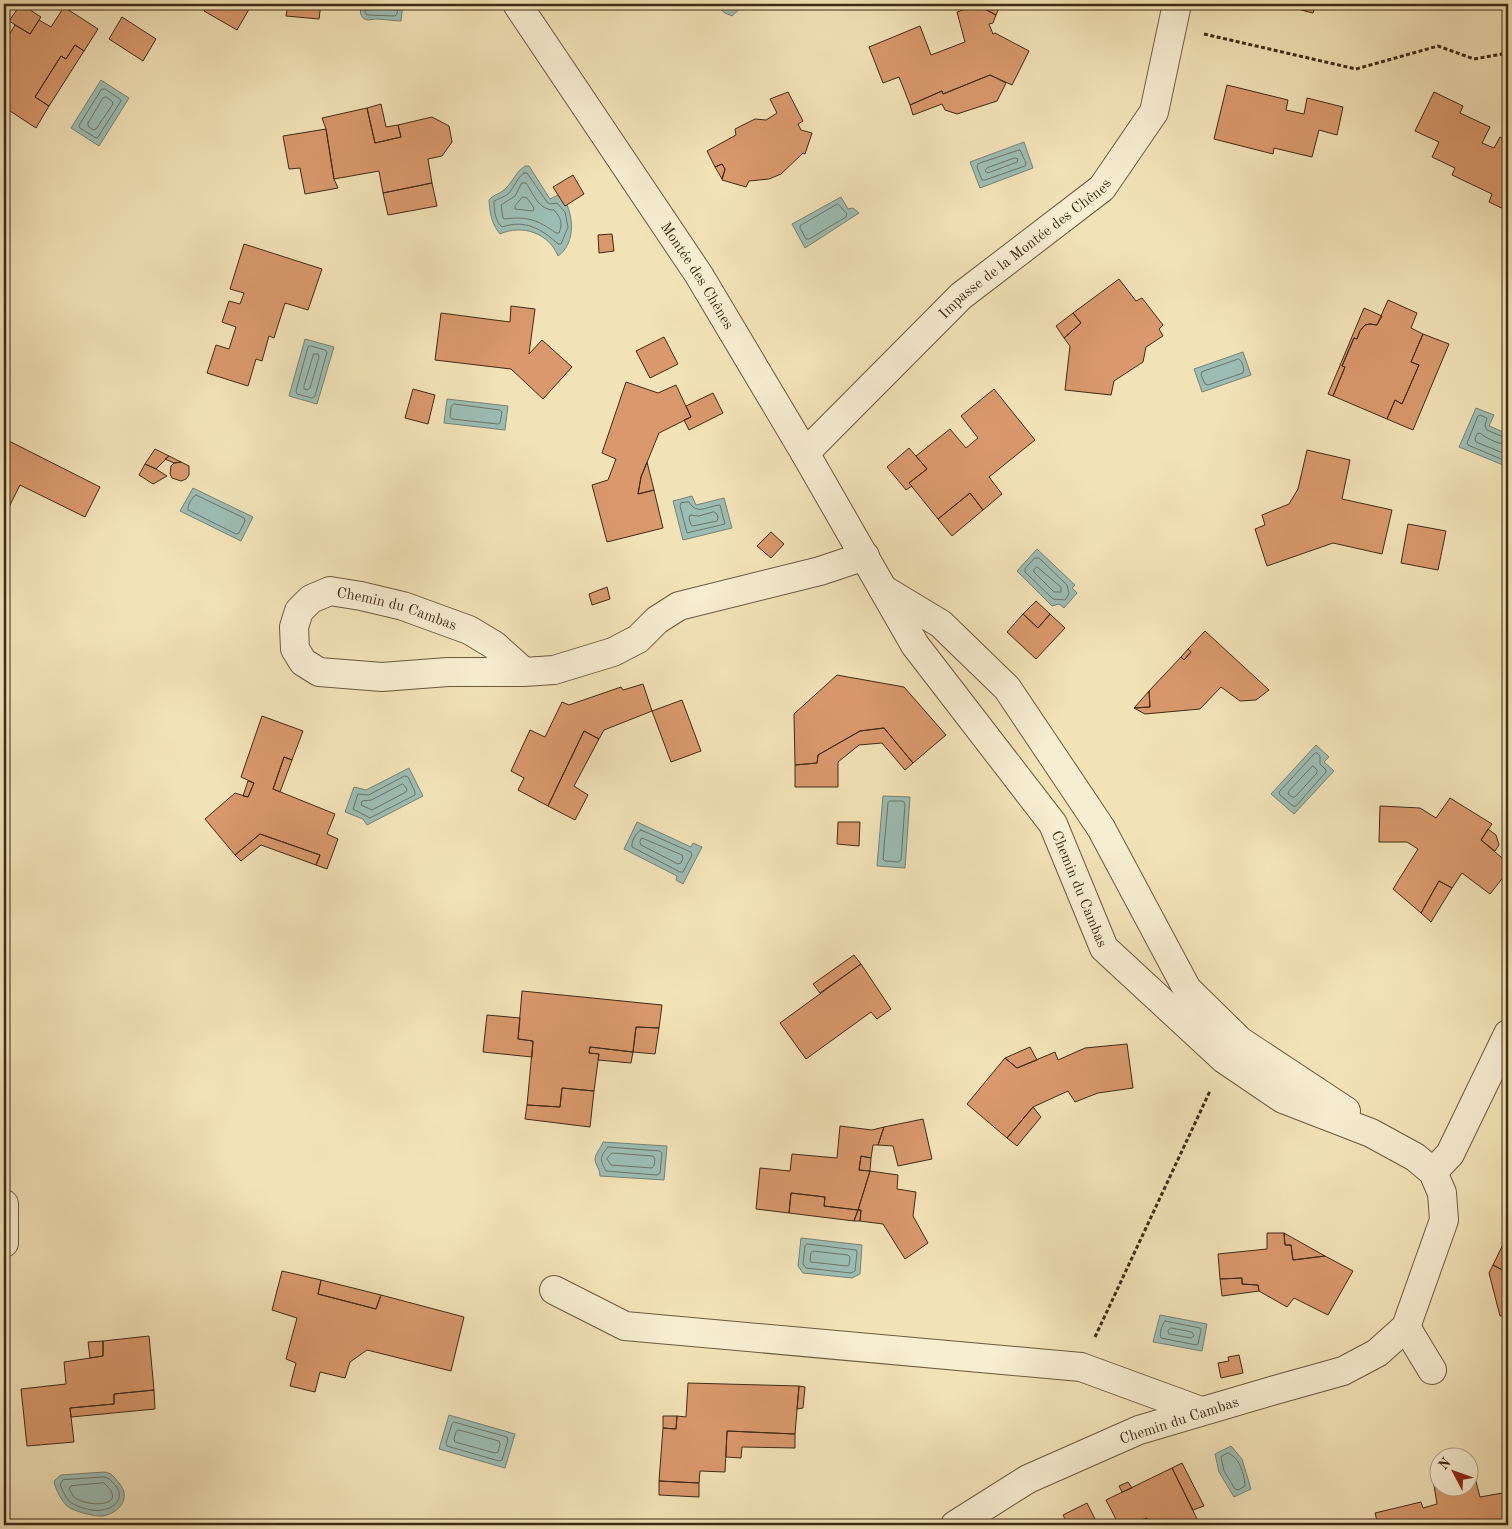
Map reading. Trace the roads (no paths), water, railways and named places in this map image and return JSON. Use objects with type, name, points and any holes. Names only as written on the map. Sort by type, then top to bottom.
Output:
[{"type":"street","name":"Montée des Chênes","points":[[517,4],[700,275],[865,556]]},
{"type":"street","name":"Impasse de la Montée des Chênes","points":[[805,453],[961,296],[1102,188],[1154,112],[1177,4]]},
{"type":"street","name":"Chemin du Cambas","points":[[524,672],[494,645],[469,630],[403,606],[361,596],[330,591],[311,599],[298,611],[294,627],[295,649],[303,662],[319,672],[382,677],[448,672],[524,672],[554,670],[613,652],[638,639],[657,620],[679,606],[820,571],[865,556],[881,589],[915,645],[1053,824],[1104,948],[1224,1059],[1283,1098],[1372,1133],[1415,1157],[1433,1172],[1442,1193],[1444,1220],[1406,1327],[1377,1353],[1343,1371],[1139,1430],[1028,1479],[954,1525]]},
{"type":"street","name":"Chemin du Cambas","points":[[881,589],[941,624],[1007,688],[1102,828],[1187,989],[1240,1041],[1341,1107],[1372,1133]]},
{"type":"street","points":[[1433,1172],[1450,1154],[1508,1034]]},
{"type":"street","points":[[4,1204],[4,1243]]},
{"type":"street","points":[[554,1290],[625,1326],[1082,1367],[1201,1411]]},
{"type":"street","points":[[1406,1327],[1432,1370]]},
{"type":"water","points":[[363,4],[403,4],[401,21],[365,19],[361,16]]},
{"type":"water","points":[[714,4],[745,4],[732,16]]},
{"type":"water","points":[[101,80],[129,98],[99,146],[71,128]]},
{"type":"water","points":[[1024,142],[1033,168],[980,188],[970,162]]},
{"type":"water","points":[[525,166],[529,166],[550,199],[558,195],[565,206],[567,205],[571,218],[570,239],[567,246],[558,256],[554,248],[541,236],[517,230],[500,234],[493,222],[489,200],[504,190]]},
{"type":"water","points":[[841,197],[848,209],[853,208],[859,213],[805,248],[792,224]]},
{"type":"water","points":[[305,339],[334,347],[317,404],[289,396]]},
{"type":"water","points":[[1243,352],[1251,375],[1202,392],[1194,369]]},
{"type":"water","points":[[447,399],[508,406],[505,430],[444,423]]},
{"type":"water","points":[[1476,408],[1494,415],[1489,426],[1508,434],[1508,467],[1459,447]]},
{"type":"water","points":[[193,488],[253,517],[241,541],[180,511]]},
{"type":"water","points":[[692,496],[696,505],[724,498],[732,528],[683,540],[673,501]]},
{"type":"water","points":[[1037,549],[1075,585],[1072,588],[1077,593],[1064,608],[1059,604],[1052,606],[1017,571]]},
{"type":"water","points":[[1316,745],[1329,757],[1324,762],[1334,771],[1294,814],[1271,794]]},
{"type":"water","points":[[409,768],[423,796],[367,825],[363,819],[345,812],[354,787],[366,790]]},
{"type":"water","points":[[883,796],[910,797],[905,868],[877,866]]},
{"type":"water","points":[[637,822],[691,847],[693,843],[702,847],[683,884],[676,880],[677,876],[624,849]]},
{"type":"water","points":[[603,1142],[667,1146],[664,1180],[600,1176],[595,1160]]},
{"type":"water","points":[[801,1238],[862,1245],[860,1274],[852,1278],[803,1273],[798,1266]]},
{"type":"water","points":[[1160,1315],[1207,1324],[1202,1351],[1153,1342]]},
{"type":"water","points":[[449,1415],[515,1434],[505,1468],[439,1449]]},
{"type":"water","points":[[1231,1446],[1242,1459],[1251,1489],[1234,1497],[1219,1472],[1215,1454]]},
{"type":"water","points":[[109,1473],[119,1483],[123,1489],[124,1499],[119,1508],[103,1516],[95,1516],[69,1507],[60,1497],[54,1481],[61,1475]]}]
